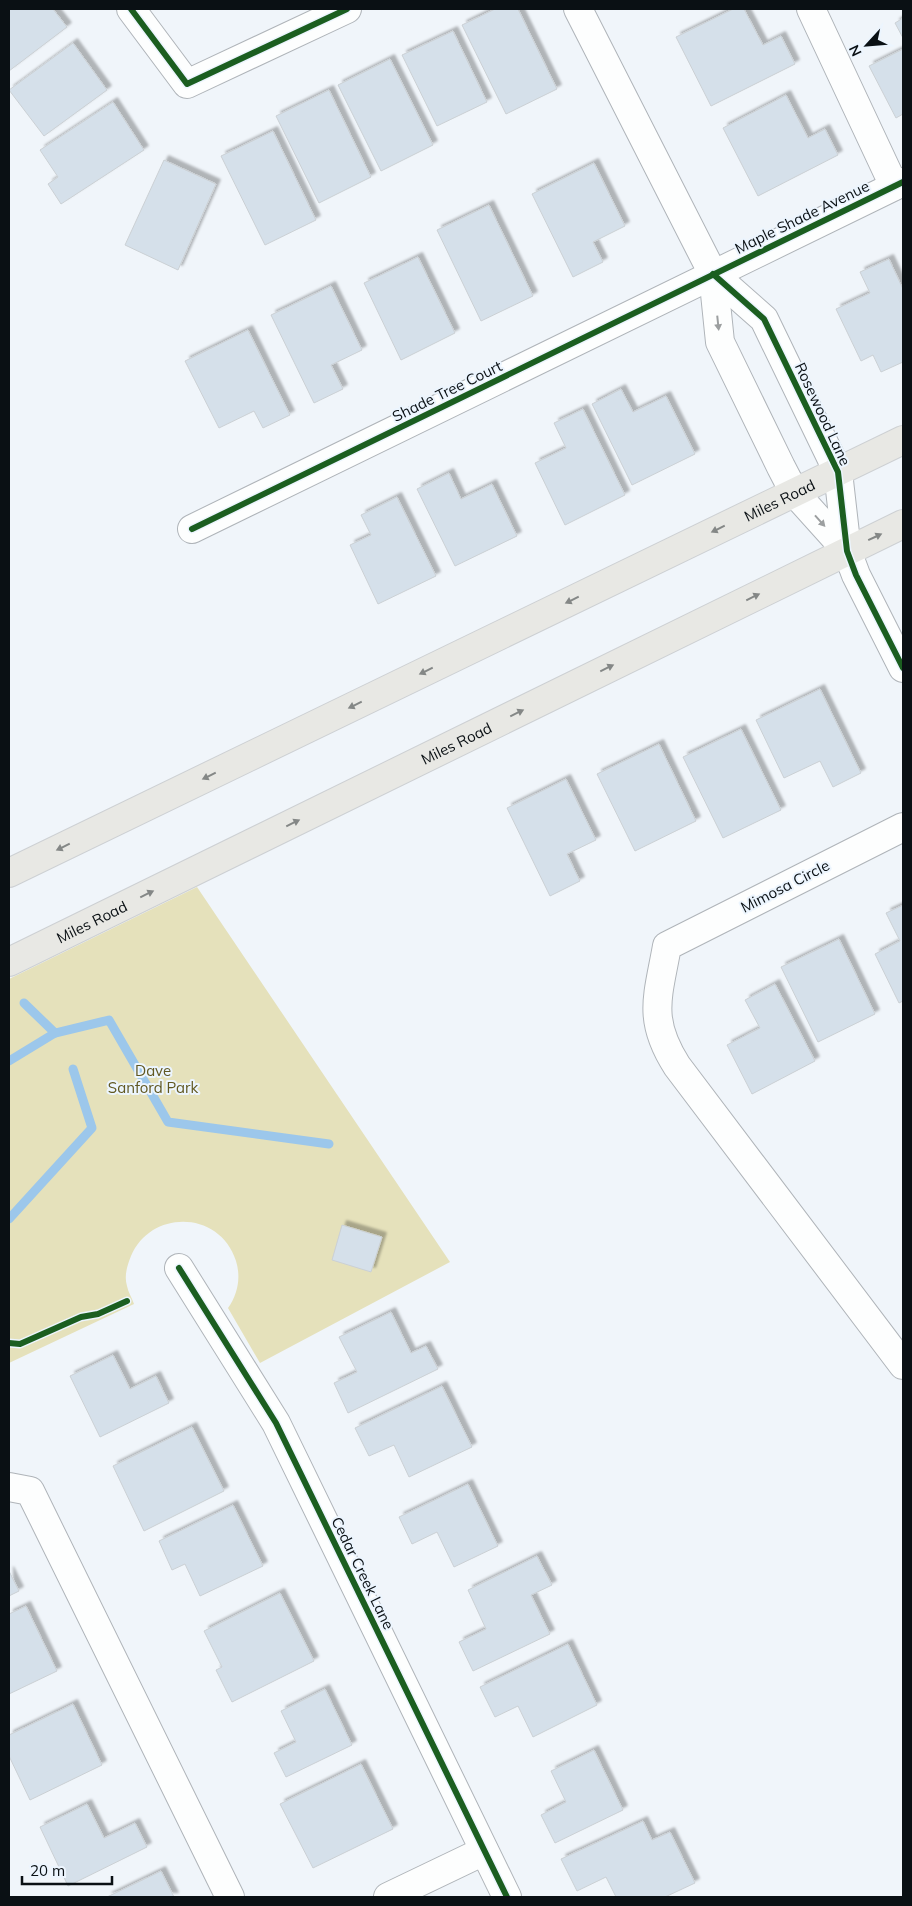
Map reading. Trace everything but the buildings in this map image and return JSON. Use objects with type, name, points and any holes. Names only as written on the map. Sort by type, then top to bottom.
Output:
[{"type":"main road","name":"Miles Road","points":[[9,873],[903,440]]},
{"type":"main road","name":"Miles Road","points":[[9,962],[903,524]]},
{"type":"street","points":[[131,9],[187,84],[347,9]]},
{"type":"street","name":"Rosewood Lane","points":[[578,9],[713,274],[720,342],[794,492],[847,551]]},
{"type":"street","points":[[811,9],[899,184]]},
{"type":"street","name":"Maple Shade Avenue","points":[[713,274],[899,184]]},
{"type":"street","name":"Rosewood Lane","points":[[713,274],[764,319],[838,472],[847,551],[856,575],[903,668]]},
{"type":"street","name":"Shade Tree Court","points":[[192,529],[713,274]]},
{"type":"street","name":"Mimosa Circle","points":[[903,827],[667,946],[656,1014],[666,1049],[756,1172],[903,1365]]},
{"type":"street","name":"Cedar Creek Lane","points":[[179,1268],[276,1423],[507,1897]]},
{"type":"street","points":[[9,1487],[30,1491],[230,1897]]},
{"type":"street","points":[[388,1897],[484,1851]]},
{"type":"green space","name":"Dave Sanford Park","points":[[197,887],[450,1262],[260,1363],[228,1308],[238,1285],[238,1267],[228,1244],[216,1232],[201,1225],[185,1222],[169,1223],[154,1230],[141,1241],[131,1256],[126,1278],[134,1304],[9,1363],[9,979]]},
{"type":"waterway","points":[[9,1061],[55,1033],[24,1003]]},
{"type":"waterway","points":[[55,1033],[109,1020],[168,1122],[329,1144]]},
{"type":"waterway","points":[[9,1219],[92,1128],[73,1069]]},
{"type":"cycle path","points":[[131,9],[187,84],[347,9]]},
{"type":"cycle path","points":[[192,529],[903,182]]},
{"type":"cycle path","points":[[713,274],[764,319],[838,472],[847,551],[856,575],[903,668]]},
{"type":"cycle path","points":[[179,1268],[276,1423],[507,1897]]},
{"type":"cycle path","points":[[9,1343],[20,1344],[81,1317],[98,1314],[127,1301]]}]
